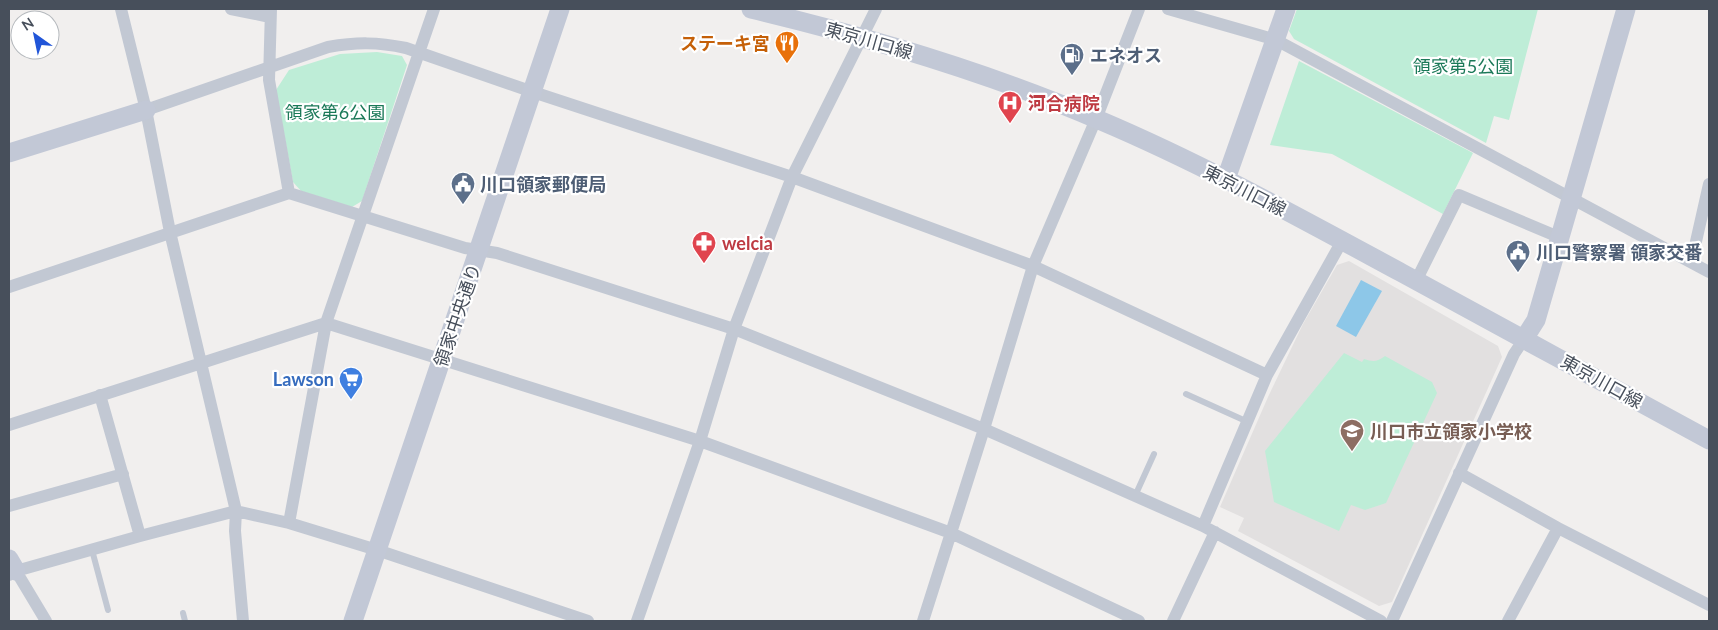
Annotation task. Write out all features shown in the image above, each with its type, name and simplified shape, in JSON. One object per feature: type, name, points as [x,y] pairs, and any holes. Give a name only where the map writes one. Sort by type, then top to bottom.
[{"type":"street","points":[[121,9],[146,110],[170,232],[236,511],[235,531],[243,621]]},
{"type":"street","points":[[231,9],[271,13],[269,80],[288,194]]},
{"type":"street","points":[[289,523],[326,323],[434,9]]},
{"type":"street","name":"領家中央通り","points":[[353,621],[560,9]]},
{"type":"street","name":"東京川口線","points":[[751,9],[863,36],[955,66],[1096,119],[1226,180],[1709,440]]},
{"type":"street","points":[[637,621],[700,440],[734,329],[792,177],[876,9]]},
{"type":"street","points":[[923,621],[984,430],[1033,266],[1096,119],[1139,9]]},
{"type":"street","points":[[1168,9],[1276,40],[1709,272]]},
{"type":"street","points":[[1226,180],[1286,9]]},
{"type":"street","points":[[1392,621],[1514,354],[1536,320],[1626,9]]},
{"type":"street","points":[[9,153],[146,110],[328,48],[354,43],[384,44],[419,52],[532,92],[792,177],[1033,266],[1267,375]]},
{"type":"street","points":[[1690,261],[1696,246],[1709,184]]},
{"type":"street","points":[[9,287],[288,194],[465,248],[497,253],[734,329],[984,430],[1203,526],[1381,621]]},
{"type":"street","points":[[1416,281],[1460,195],[1561,238]]},
{"type":"street","points":[[1203,526],[1267,375],[1342,241]]},
{"type":"street","points":[[9,425],[326,323],[700,440],[951,534],[1139,621]]},
{"type":"street","points":[[100,396],[140,536]]},
{"type":"street","points":[[1459,473],[1558,528],[1709,604]]},
{"type":"street","points":[[9,506],[123,474]]},
{"type":"street","points":[[46,621],[11,569],[92,550],[236,511],[289,523],[377,550],[588,621]]},
{"type":"street","points":[[1508,621],[1558,528]]},
{"type":"street","points":[[1173,621],[1215,532]]},
{"type":"lane","points":[[1186,394],[1248,422]]},
{"type":"lane","points":[[1135,496],[1154,454]]},
{"type":"lane","points":[[92,550],[108,610]]},
{"type":"lane","points":[[183,613],[184,621]]},
{"type":"shaded area","name":"川口市立領家小学校","points":[[1349,261],[1498,346],[1502,357],[1392,602],[1379,606],[1238,531],[1244,518],[1220,507],[1268,397],[1303,324],[1337,265]]},
{"type":"green space","name":"領家第5公園","points":[[1297,9],[1538,9],[1509,120],[1494,116],[1486,143],[1294,39],[1289,31]]},
{"type":"green space","name":"領家第6公園","points":[[377,52],[402,56],[407,65],[362,201],[352,207],[301,191],[293,182],[276,90],[289,70],[340,54]]},
{"type":"green space","name":"領家第5公園","points":[[1299,61],[1473,153],[1443,214],[1332,154],[1270,145]]},
{"type":"green space","points":[[1344,353],[1362,362],[1364,359],[1375,361],[1385,356],[1432,382],[1437,393],[1386,503],[1365,510],[1351,505],[1339,531],[1274,502],[1265,451]]},
{"type":"water","points":[[1361,280],[1382,291],[1356,337],[1336,326]]},
{"type":"place","name":"ステーキ宮","points":[[787,64]]},
{"type":"place","name":"エネオス","points":[[1072,76]]},
{"type":"place","name":"河合病院","points":[[1010,124]]},
{"type":"place","name":"川口領家郵便局","points":[[463,205]]},
{"type":"place","name":"welcia","points":[[704,264]]},
{"type":"place","name":"川口警察署 領家交番","points":[[1518,273]]},
{"type":"place","name":"Lawson","points":[[351,400]]},
{"type":"place","name":"川口市立領家小学校","points":[[1352,452]]}]
